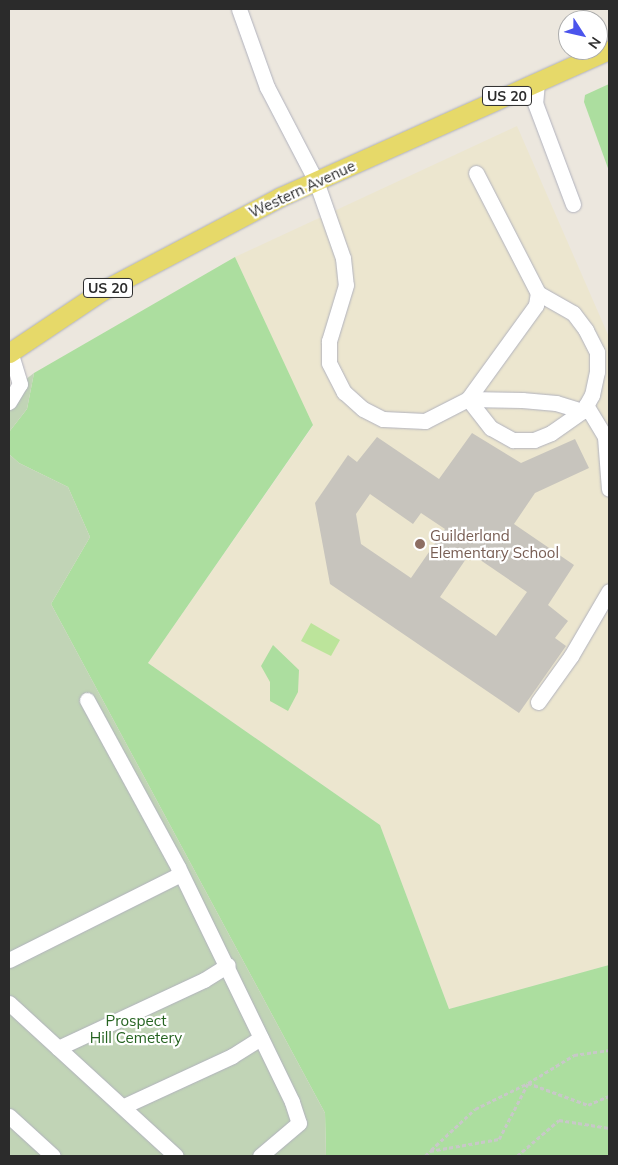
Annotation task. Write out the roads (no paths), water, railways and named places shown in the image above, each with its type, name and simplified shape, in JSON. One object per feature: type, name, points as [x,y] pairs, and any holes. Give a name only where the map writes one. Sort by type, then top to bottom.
[{"type":"main road","name":"Western Avenue","points":[[9,353],[100,292],[316,181],[609,50]]},
{"type":"street","points":[[239,9],[267,87],[316,181],[343,258],[345,276],[341,309],[329,341],[329,363],[344,392],[364,409],[398,421],[425,421],[468,399],[536,305],[538,293]]},
{"type":"street","points":[[537,82],[535,103],[573,204]]},
{"type":"street","points":[[468,399],[491,428],[513,440],[534,440],[551,433],[584,408],[597,372],[597,352],[586,330],[573,313],[538,293],[476,173]]},
{"type":"street","points":[[9,353],[20,384],[9,402]]},
{"type":"street","points":[[468,399],[547,402],[584,408],[605,436],[609,488]]},
{"type":"street","points":[[538,702],[571,656],[609,591]]},
{"type":"street","points":[[87,700],[228,965],[292,1102],[298,1123],[260,1156]]},
{"type":"street","points":[[9,960],[181,874]]},
{"type":"street","points":[[58,1048],[204,980],[228,965]]},
{"type":"street","points":[[9,1003],[124,1106],[176,1156]]},
{"type":"street","points":[[124,1106],[232,1056],[261,1038]]},
{"type":"street","points":[[9,1116],[54,1156]]},
{"type":"place","name":"Guilderland Elementary School","points":[[420,544]]},
{"type":"park label","name":"Prospect Hill Cemetery","points":[[136,1028]]}]
